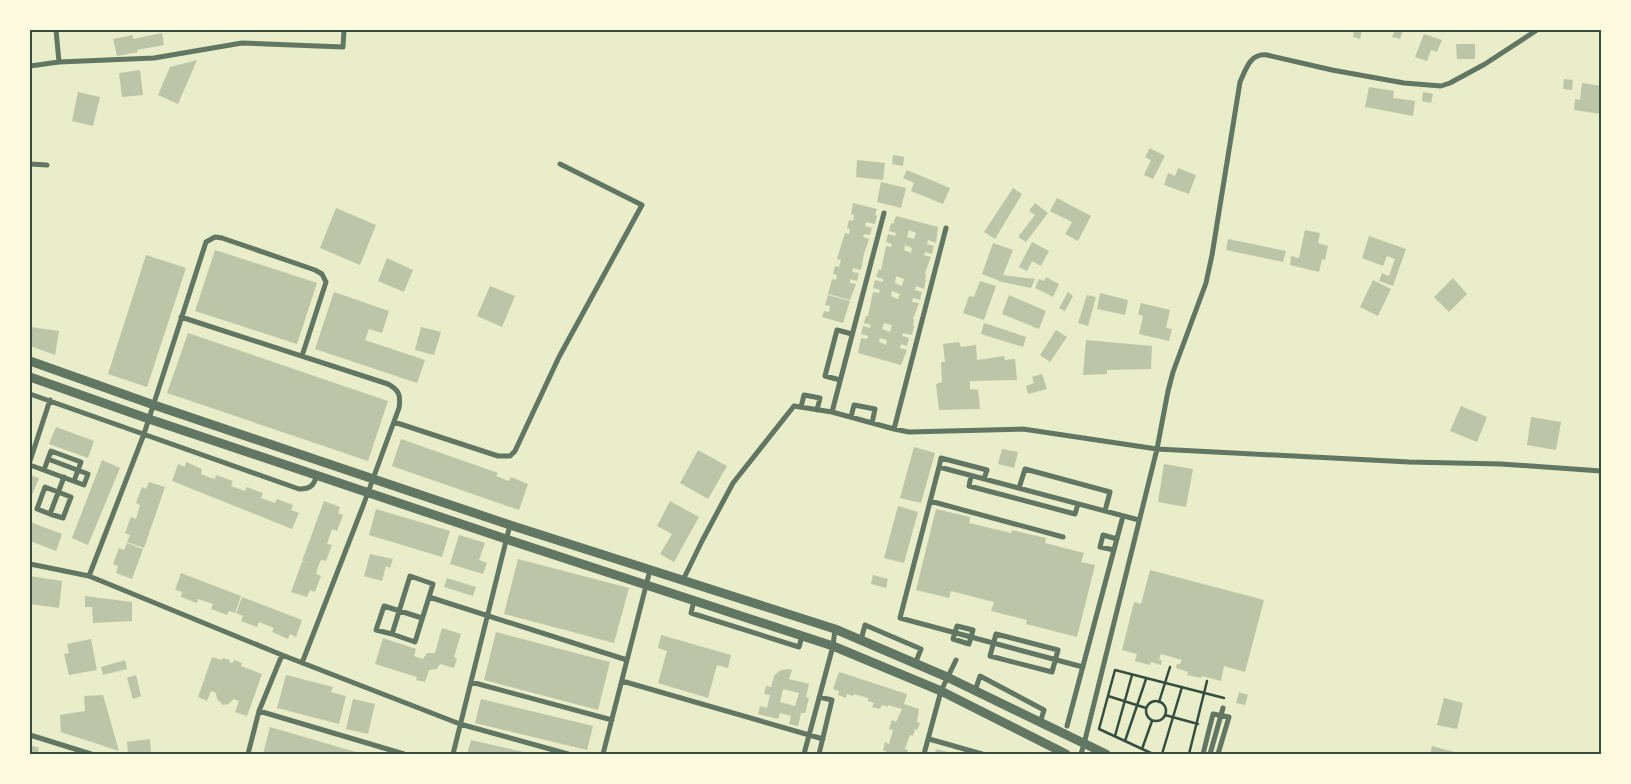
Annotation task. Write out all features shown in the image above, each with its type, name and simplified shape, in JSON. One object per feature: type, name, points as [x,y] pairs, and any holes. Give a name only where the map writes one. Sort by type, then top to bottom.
[{"type":"street","points":[[56,30],[58,62]]},
{"type":"street","points":[[30,66],[58,62],[154,58],[242,43],[343,47],[344,30]]},
{"type":"street","points":[[1081,754],[1157,449],[1173,372],[1206,283],[1240,82],[1248,64],[1260,54],[1404,83],[1440,86],[1450,84],[1485,64],[1537,30]]},
{"type":"street","points":[[30,164],[47,165]]},
{"type":"street","points":[[394,422],[498,456],[510,456],[515,451],[559,357],[642,205],[560,164]]},
{"type":"street","points":[[832,412],[884,213]]},
{"type":"street","points":[[894,429],[946,228]]},
{"type":"street","points":[[89,576],[144,434],[206,242],[215,237],[222,238],[322,274],[326,282],[302,356]]},
{"type":"street","points":[[181,317],[388,384],[398,389],[401,398],[399,408],[374,479],[302,663]]},
{"type":"street","points":[[840,380],[826,376],[837,330],[852,334]]},
{"type":"street","points":[[30,361],[154,405],[510,525],[835,630],[947,677],[1106,754]]},
{"type":"street","points":[[30,377],[506,539],[833,646],[941,691],[1066,754]]},
{"type":"street","points":[[30,394],[300,489],[311,487],[317,475]]},
{"type":"street","points":[[801,407],[804,395],[820,398],[817,410]]},
{"type":"street","points":[[50,400],[30,463],[84,485],[88,474],[79,470]]},
{"type":"street","points":[[851,417],[854,405],[875,409],[872,423]]},
{"type":"street","points":[[683,580],[733,483],[794,406],[832,412],[910,432],[1023,429],[1157,449],[1601,470]]},
{"type":"street","points":[[44,470],[51,451],[82,462],[74,481]]},
{"type":"street","points":[[955,633],[900,618],[942,458],[987,470],[984,479]]},
{"type":"street","points":[[939,467],[1139,520]]},
{"type":"street","points":[[1019,488],[1025,469],[1110,492],[1105,511]]},
{"type":"street","points":[[972,476],[969,486],[1075,514],[1078,504]]},
{"type":"street","points":[[50,514],[64,477]]},
{"type":"street","points":[[45,486],[58,492],[71,497],[63,518],[37,508],[45,486]]},
{"type":"street","points":[[930,501],[1063,537]]},
{"type":"street","points":[[1067,726],[1123,516]]},
{"type":"street","points":[[453,754],[510,525]]},
{"type":"street","points":[[1114,550],[1100,547],[1103,535],[1117,538]]},
{"type":"street","points":[[30,562],[48,568],[89,576],[302,663],[460,724],[568,754]]},
{"type":"street","points":[[602,754],[650,570]]},
{"type":"street","points":[[392,634],[399,611],[410,576],[433,584],[415,642],[376,630],[384,606],[399,611],[422,618]]},
{"type":"street","points":[[429,597],[626,660]]},
{"type":"street","points":[[861,640],[865,625],[920,649],[915,664]]},
{"type":"street","points":[[957,626],[973,630],[969,644],[953,639],[955,633],[957,626]]},
{"type":"street","points":[[804,754],[833,646],[835,630]]},
{"type":"street","points":[[996,634],[1058,650],[1052,672],[990,656],[994,643],[996,634]]},
{"type":"street","points":[[971,637],[1083,667]]},
{"type":"street","points":[[248,754],[259,710],[282,655]]},
{"type":"street","points":[[924,754],[941,691],[956,660]]},
{"type":"street","points":[[975,690],[980,676],[1044,710],[1040,722]]},
{"type":"street","points":[[622,681],[823,739]]},
{"type":"street","points":[[471,682],[612,720]]},
{"type":"street","points":[[819,697],[832,700],[819,754]]},
{"type":"street","points":[[1210,754],[1223,708]]},
{"type":"street","points":[[259,710],[393,753],[404,754]]},
{"type":"street","points":[[1203,754],[1213,714],[1229,718],[1218,754]]},
{"type":"street","points":[[30,735],[91,754]]},
{"type":"street","points":[[928,739],[982,754]]},
{"type":"path","points":[[1159,702],[1170,667]]},
{"type":"path","points":[[1153,754],[1099,729],[1114,670],[1226,698]]},
{"type":"path","points":[[1115,736],[1132,674]]},
{"type":"path","points":[[1125,741],[1147,678]]},
{"type":"path","points":[[1189,754],[1208,681]]},
{"type":"path","points":[[1162,754],[1182,687]]},
{"type":"path","points":[[1108,696],[1146,708]]},
{"type":"path","points":[[1159,702],[1165,708],[1165,715],[1159,721],[1152,721],[1147,716],[1146,708],[1150,703],[1159,702]]},
{"type":"path","points":[[1165,715],[1210,726]]},
{"type":"path","points":[[1142,749],[1152,721]]},
{"type":"building","points":[[1354,30],[1362,30],[1360,39],[1353,37]]},
{"type":"building","points":[[1395,30],[1403,30],[1400,39],[1392,37]]},
{"type":"building","points":[[162,33],[164,45],[117,56],[113,39],[133,35],[133,39]]},
{"type":"building","points":[[1424,34],[1442,40],[1437,52],[1431,50],[1427,61],[1415,57]]},
{"type":"building","points":[[1456,44],[1475,44],[1475,59],[1457,59]]},
{"type":"building","points":[[197,60],[178,104],[158,95],[170,67]]},
{"type":"building","points":[[140,70],[143,95],[122,97],[119,73]]},
{"type":"building","points":[[1564,79],[1573,80],[1572,90],[1563,89]]},
{"type":"building","points":[[1582,83],[1601,86],[1601,114],[1574,110],[1575,99],[1580,100]]},
{"type":"building","points":[[1369,87],[1394,91],[1393,98],[1415,101],[1413,116],[1365,107]]},
{"type":"building","points":[[78,92],[100,97],[93,126],[72,121]]},
{"type":"building","points":[[1423,92],[1433,94],[1431,103],[1422,101]]},
{"type":"building","points":[[1150,148],[1165,156],[1153,179],[1144,175],[1151,160],[1145,157]]},
{"type":"building","points":[[893,155],[904,157],[903,166],[892,164]]},
{"type":"building","points":[[857,160],[885,163],[883,180],[856,177]]},
{"type":"building","points":[[1178,168],[1196,175],[1189,194],[1164,185],[1168,173],[1175,176]]},
{"type":"building","points":[[907,170],[950,188],[943,204],[911,191],[914,183],[903,178]]},
{"type":"building","points":[[881,182],[906,188],[901,208],[877,202]]},
{"type":"building","points":[[1013,188],[1022,194],[995,239],[984,232]]},
{"type":"building","points":[[1057,198],[1091,216],[1078,241],[1065,234],[1072,222],[1050,211]]},
{"type":"building","points":[[853,203],[877,209],[875,215],[877,216],[875,224],[866,222],[865,226],[872,228],[870,235],[864,234],[863,237],[869,239],[861,270],[853,268],[852,272],[859,273],[857,281],[850,279],[850,283],[856,284],[850,300],[828,294],[832,279],[836,280],[837,275],[833,274],[835,266],[839,267],[841,260],[837,259],[845,233],[849,234],[850,229],[847,228],[849,220],[853,221],[854,215],[851,214]]},
{"type":"building","points":[[1035,203],[1048,213],[1026,242],[1018,237],[1035,215],[1029,211]]},
{"type":"building","points":[[336,208],[376,225],[360,265],[320,248]]},
{"type":"building","points":[[896,216],[938,227],[936,243],[928,240],[927,244],[934,246],[932,254],[925,252],[924,255],[931,257],[925,273],[924,289],[916,286],[915,290],[922,292],[920,300],[913,298],[912,302],[919,303],[913,319],[912,335],[903,333],[902,336],[909,338],[907,346],[901,344],[900,348],[907,350],[901,365],[858,353],[861,338],[867,339],[868,336],[861,334],[863,326],[870,328],[871,325],[864,323],[866,316],[868,316],[873,292],[879,293],[880,290],[873,288],[875,280],[883,282],[883,279],[876,277],[879,269],[881,270],[886,246],[891,247],[892,244],[886,242],[888,234],[895,236],[896,233],[889,231],[891,223],[893,224]],"holes":[[[909,230],[916,233],[914,239],[907,237]],[[905,245],[912,248],[911,253],[904,250]],[[896,276],[904,279],[902,286],[895,283]],[[892,291],[900,294],[898,299],[891,296]],[[884,323],[892,325],[890,332],[882,329]],[[880,338],[887,340],[886,345],[879,342]]]},
{"type":"building","points":[[1305,230],[1320,233],[1318,243],[1328,246],[1325,260],[1322,259],[1319,272],[1290,265],[1291,256],[1299,258]]},
{"type":"building","points":[[1369,236],[1406,249],[1393,286],[1379,281],[1382,273],[1389,276],[1395,259],[1387,256],[1383,266],[1362,258]]},
{"type":"building","points":[[1228,239],[1286,251],[1283,262],[1226,250]]},
{"type":"building","points":[[1032,242],[1049,251],[1041,266],[1032,261],[1027,271],[1019,267]]},
{"type":"building","points":[[993,243],[1013,250],[1003,275],[1035,279],[1031,288],[1002,282],[982,274]]},
{"type":"building","points":[[215,250],[317,283],[297,344],[195,311]]},
{"type":"building","points":[[146,255],[186,268],[147,387],[108,374]]},
{"type":"building","points":[[387,258],[413,270],[404,292],[378,281]]},
{"type":"building","points":[[1046,277],[1059,284],[1053,297],[1035,288],[1039,279],[1044,281]]},
{"type":"building","points":[[1453,278],[1467,294],[1449,312],[1434,297]]},
{"type":"building","points":[[1373,280],[1391,289],[1378,316],[1360,307]]},
{"type":"building","points":[[980,281],[996,286],[984,320],[963,313],[969,296],[974,297]]},
{"type":"building","points":[[490,286],[515,296],[502,327],[477,316]]},
{"type":"building","points":[[334,292],[389,311],[382,333],[369,329],[365,340],[425,360],[417,383],[315,349]]},
{"type":"building","points":[[1068,292],[1073,296],[1065,311],[1059,308]]},
{"type":"building","points":[[1100,293],[1128,300],[1125,315],[1097,309]]},
{"type":"building","points":[[828,295],[850,301],[843,323],[822,317],[824,311],[829,312],[830,306],[825,305]]},
{"type":"building","points":[[1009,295],[1046,311],[1039,329],[1002,314]]},
{"type":"building","points":[[1087,295],[1096,297],[1088,326],[1078,323]]},
{"type":"building","points":[[1141,303],[1170,310],[1166,328],[1172,329],[1169,341],[1139,334],[1143,316],[1138,314]]},
{"type":"building","points":[[984,323],[1026,337],[1023,347],[981,334]]},
{"type":"building","points":[[30,327],[59,331],[55,355],[30,346]]},
{"type":"building","points":[[421,327],[441,332],[434,355],[415,350]]},
{"type":"building","points":[[1056,330],[1067,337],[1050,362],[1040,355]]},
{"type":"building","points":[[188,333],[388,401],[368,461],[167,393]]},
{"type":"building","points":[[1086,340],[1152,346],[1151,369],[1107,370],[1107,374],[1083,375]]},
{"type":"building","points":[[959,342],[961,347],[976,345],[977,360],[1004,356],[1005,360],[1015,359],[1017,380],[970,381],[970,389],[978,390],[980,409],[939,410],[936,384],[942,382],[941,362],[945,362],[943,344]]},
{"type":"building","points":[[1042,374],[1047,389],[1028,394],[1026,386],[1034,383],[1032,377]]},
{"type":"building","points":[[1461,406],[1487,417],[1477,442],[1450,431]]},
{"type":"building","points":[[1531,417],[1561,422],[1556,450],[1527,445]]},
{"type":"building","points":[[56,427],[94,441],[88,458],[49,444]]},
{"type":"building","points":[[401,439],[498,473],[496,476],[509,481],[511,477],[528,484],[519,510],[392,466]]},
{"type":"building","points":[[914,447],[935,453],[921,503],[900,498]]},
{"type":"building","points":[[1002,449],[1018,452],[1014,468],[998,464]]},
{"type":"building","points":[[698,450],[727,466],[708,499],[680,483]]},
{"type":"building","points":[[102,460],[120,468],[88,545],[72,538]]},
{"type":"building","points":[[186,462],[202,469],[201,474],[208,477],[215,479],[216,475],[233,481],[231,486],[245,491],[247,487],[263,493],[261,498],[275,503],[277,499],[293,505],[291,510],[299,513],[292,529],[172,481],[178,464],[185,467]]},
{"type":"building","points":[[1164,464],[1193,469],[1186,507],[1158,502]]},
{"type":"building","points":[[30,475],[39,478],[32,495],[30,495]]},
{"type":"building","points":[[149,482],[165,487],[144,548],[127,542],[130,535],[125,533],[131,517],[136,519],[140,505],[136,503],[142,487],[146,489]]},
{"type":"building","points":[[324,501],[340,507],[338,513],[343,515],[337,531],[332,529],[327,544],[332,545],[326,561],[321,560],[318,567],[316,574],[321,576],[315,592],[310,590],[307,597],[291,592],[302,562],[308,563],[302,561]]},
{"type":"building","points":[[670,501],[699,517],[674,562],[660,554],[672,534],[657,526]]},
{"type":"building","points":[[898,506],[918,512],[904,563],[884,558]]},
{"type":"building","points":[[376,509],[450,531],[442,557],[369,535]]},
{"type":"building","points":[[936,509],[970,517],[969,523],[1011,533],[1012,530],[1046,538],[1045,543],[1084,553],[1081,562],[1095,565],[1077,637],[1026,624],[1027,620],[991,611],[994,602],[951,591],[949,598],[916,590]]},
{"type":"building","points":[[30,522],[62,534],[56,551],[30,541]]},
{"type":"building","points":[[459,535],[485,543],[479,560],[487,563],[483,574],[450,564]]},
{"type":"building","points":[[127,543],[143,549],[132,579],[116,573],[118,566],[113,564],[119,548],[124,550]]},
{"type":"building","points":[[370,554],[393,559],[390,568],[386,566],[382,581],[364,576]]},
{"type":"building","points":[[518,559],[629,588],[614,643],[504,614]]},
{"type":"building","points":[[1150,570],[1264,600],[1245,672],[1224,666],[1221,681],[1202,676],[1201,678],[1187,675],[1188,672],[1176,668],[1177,664],[1180,664],[1182,660],[1161,654],[1159,660],[1162,660],[1161,665],[1151,662],[1150,665],[1135,661],[1137,654],[1122,650],[1134,602],[1141,604]]},
{"type":"building","points":[[181,573],[241,596],[235,613],[229,611],[227,615],[211,609],[213,604],[198,599],[197,603],[181,597],[182,592],[175,590]]},
{"type":"building","points":[[873,575],[888,579],[886,588],[871,584]]},
{"type":"building","points":[[30,576],[62,581],[59,608],[30,604]]},
{"type":"building","points":[[447,578],[476,587],[473,596],[444,587]]},
{"type":"building","points":[[85,596],[132,602],[132,621],[93,623],[92,607],[85,607]]},
{"type":"building","points":[[242,597],[302,620],[296,637],[290,634],[288,639],[272,632],[274,628],[259,622],[257,627],[241,621],[243,616],[236,613]]},
{"type":"building","points":[[442,628],[461,634],[454,657],[457,658],[454,668],[440,664],[437,669],[429,670],[425,682],[416,680],[417,677],[375,664],[383,638],[416,649],[414,656],[423,659],[427,653],[435,653]]},
{"type":"building","points":[[496,632],[610,662],[598,710],[484,680]]},
{"type":"building","points":[[661,635],[731,655],[728,668],[717,665],[708,698],[658,683],[667,651],[658,648]]},
{"type":"building","points":[[91,639],[97,670],[69,675],[64,654],[69,653],[67,644]]},
{"type":"building","points":[[212,657],[230,660],[229,662],[233,663],[234,660],[242,663],[241,666],[262,674],[247,716],[235,712],[239,701],[234,699],[228,704],[223,705],[217,699],[216,693],[211,691],[207,701],[198,697]]},
{"type":"building","points":[[125,660],[127,669],[103,675],[101,667]]},
{"type":"building","points":[[781,670],[792,670],[789,679],[809,684],[806,697],[809,698],[805,713],[801,713],[798,726],[789,724],[791,716],[780,713],[778,719],[758,714],[760,706],[767,708],[770,695],[764,694],[766,686],[771,687],[774,676]],"holes":[[[783,689],[799,693],[795,706],[780,702]]]},
{"type":"building","points":[[839,672],[907,694],[904,704],[919,709],[917,722],[920,723],[917,730],[915,729],[913,736],[910,735],[905,749],[908,750],[907,754],[887,754],[883,750],[885,742],[889,744],[893,730],[889,729],[892,720],[896,722],[902,709],[882,705],[880,709],[872,707],[874,703],[868,701],[868,698],[854,694],[853,696],[847,694],[846,698],[838,695],[839,691],[833,689]]},
{"type":"building","points":[[136,675],[141,696],[133,699],[127,678]]},
{"type":"building","points":[[286,675],[333,687],[331,692],[346,696],[339,724],[277,708]]},
{"type":"building","points":[[1239,692],[1248,695],[1245,705],[1236,703]]},
{"type":"building","points":[[103,695],[119,751],[61,732],[60,715],[85,711],[84,696]]},
{"type":"building","points":[[1444,698],[1463,703],[1457,729],[1437,725]]},
{"type":"building","points":[[353,699],[375,704],[368,734],[346,729]]},
{"type":"building","points":[[481,699],[593,726],[587,750],[475,723]]},
{"type":"building","points":[[270,727],[359,753],[359,754],[263,754]]},
{"type":"building","points":[[150,739],[151,754],[128,754],[127,742]]},
{"type":"building","points":[[471,740],[528,753],[528,754],[467,754]]},
{"type":"building","points":[[30,745],[39,748],[37,754],[30,754]]},
{"type":"building","points":[[1432,746],[1458,753],[1458,754],[1430,754]]},
{"type":"building","points":[[936,749],[952,753],[952,754],[935,754]]}]
